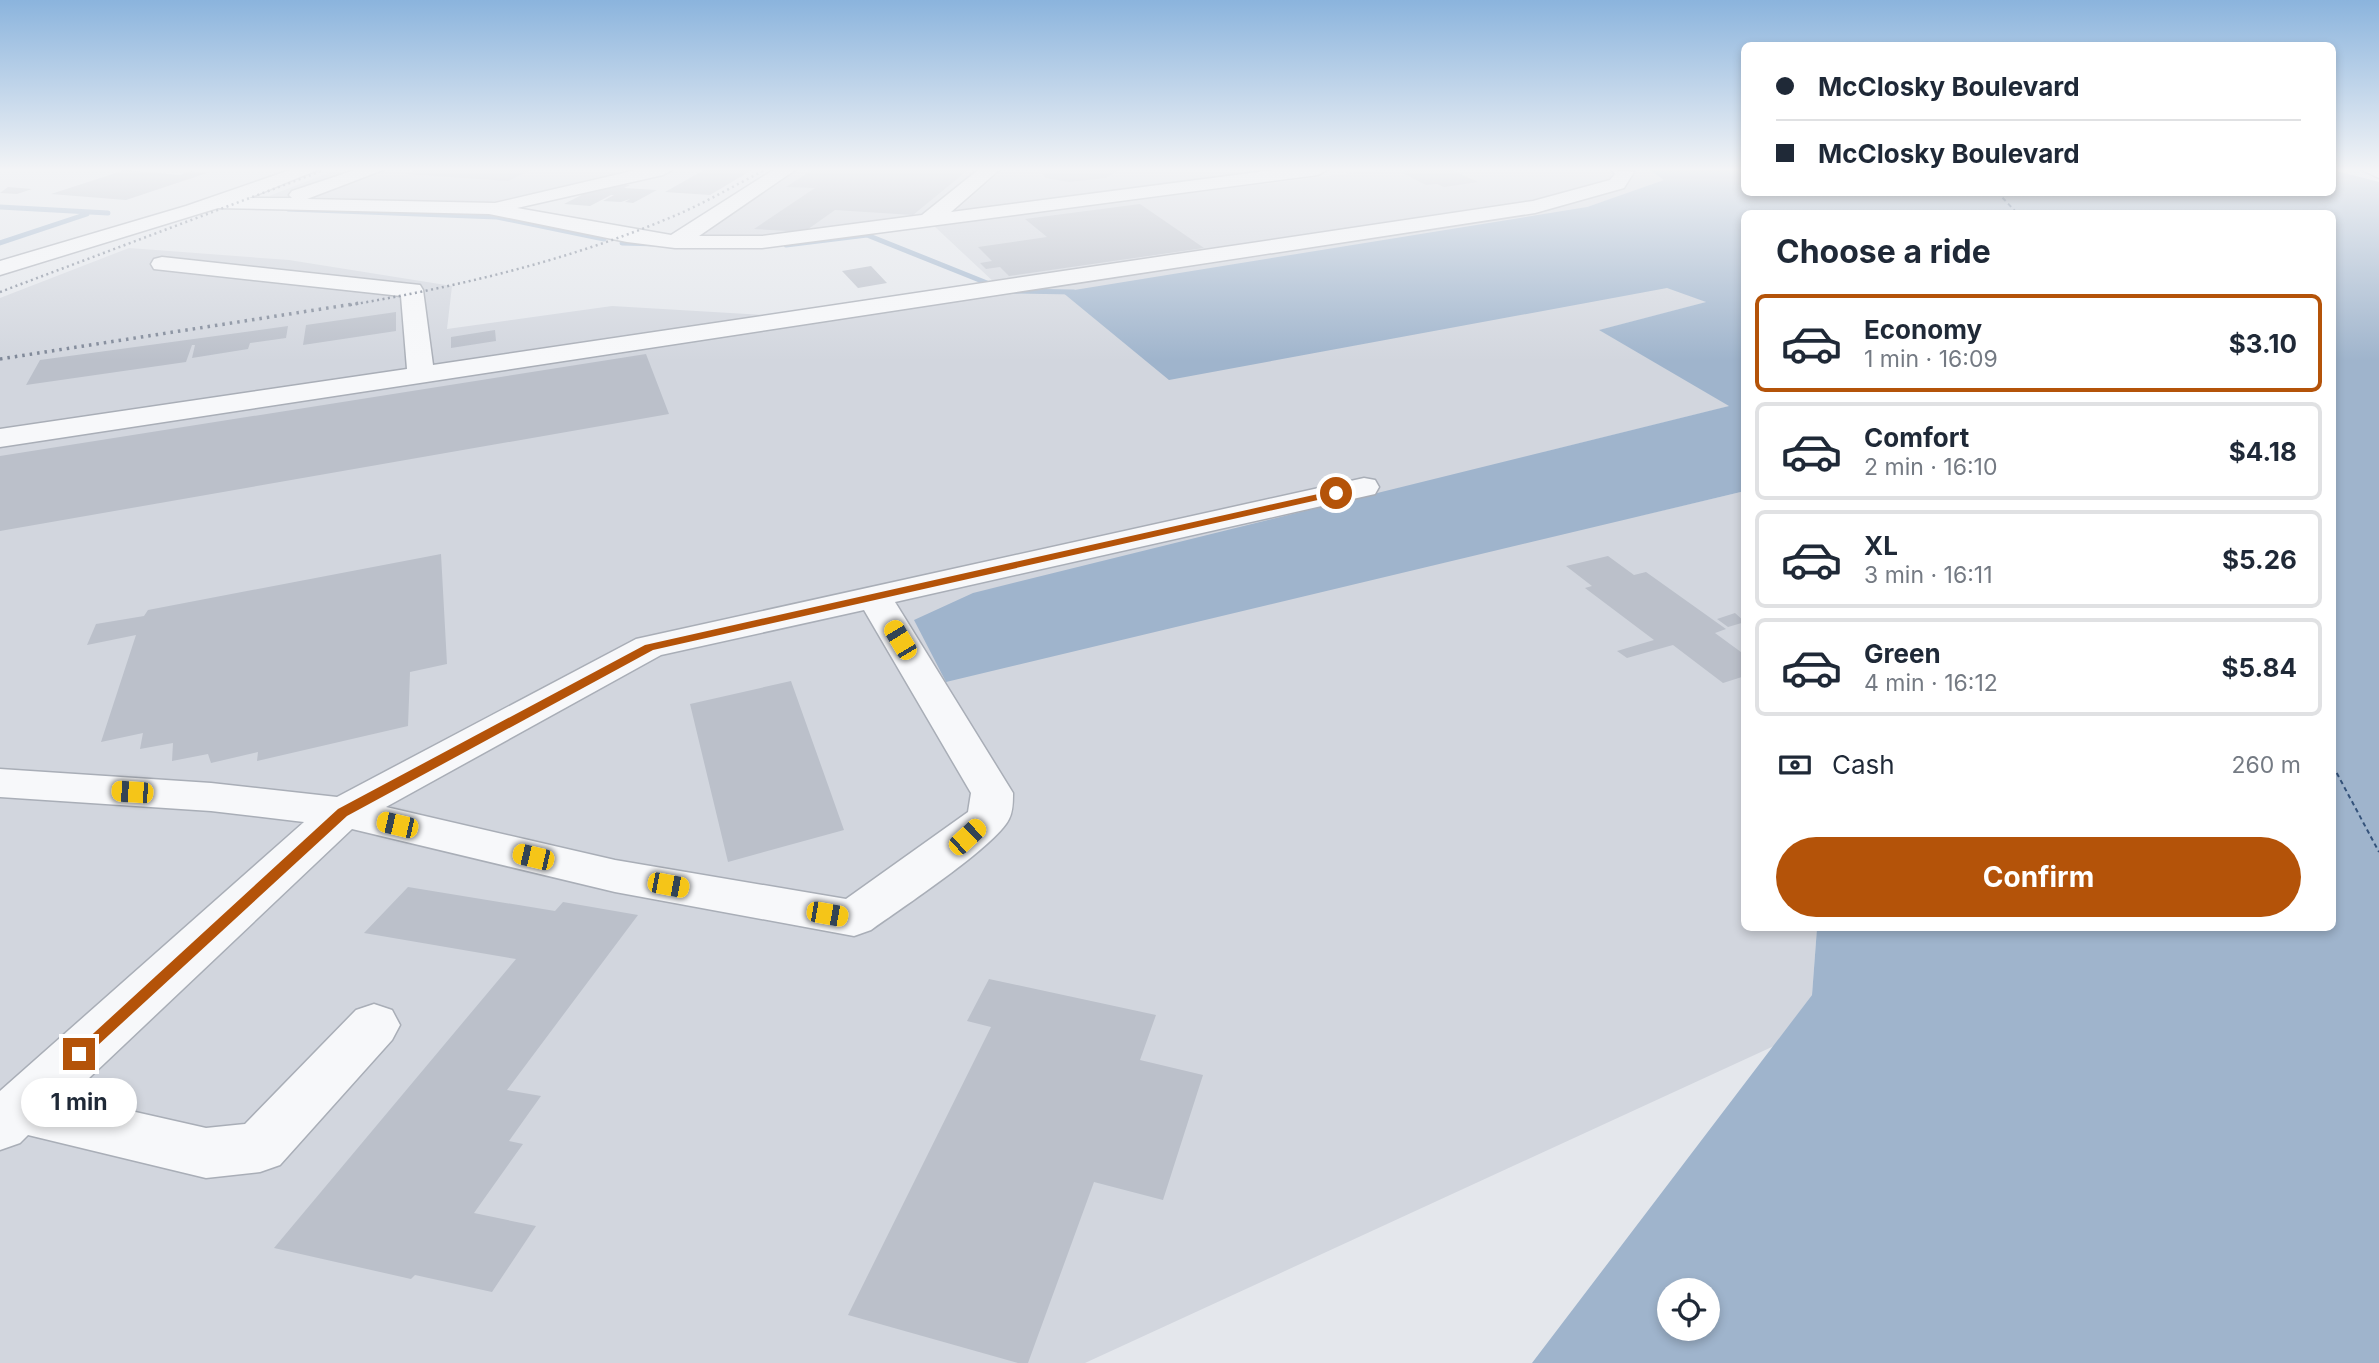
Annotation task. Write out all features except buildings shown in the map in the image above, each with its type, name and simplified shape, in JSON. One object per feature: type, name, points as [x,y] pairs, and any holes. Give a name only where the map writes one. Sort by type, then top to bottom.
[{"type":"street","points":[[0,268],[115,234]]},
{"type":"street","points":[[615,234],[675,242],[762,242],[828,234]]},
{"type":"street","points":[[675,242],[688,234]]},
{"type":"street","points":[[0,438],[1358,234]]},
{"type":"street","points":[[162,264],[412,290],[421,374]]},
{"type":"street","points":[[9,1117],[343,813],[649,647],[1364,486]]},
{"type":"street","points":[[0,783],[211,797],[343,813],[615,876],[854,918],[967,837],[989,817],[992,793],[874,597]]},
{"type":"street","points":[[9,1117],[206,1153],[260,1147],[374,1025]]},
{"type":"shaded area","points":[[697,234],[804,234],[778,237],[692,237]]},
{"type":"shaded area","points":[[942,234],[1614,234],[1667,287],[1707,302],[1600,330],[1730,406],[1544,452],[1639,516],[1741,492],[1741,931],[1817,931],[1812,995],[1774,1046],[1085,1363],[0,1363],[0,298],[129,248],[289,260],[452,286],[447,329],[612,306],[798,317],[996,284]]},
{"type":"water","points":[[1423,234],[1741,234],[1741,492],[946,682],[914,620],[973,593],[1729,406],[1599,330],[1706,302],[1667,288],[1169,380],[1062,292]]},
{"type":"water","points":[[2336,234],[2379,234],[2379,1363],[1532,1363],[1812,995],[1817,931],[2336,931]]},
{"type":"waterway","points":[[0,243],[28,234]]},
{"type":"waterway","points":[[578,234],[604,239]]},
{"type":"waterway","points":[[786,245],[867,235],[987,283]]},
{"type":"waterway","points":[[622,243],[658,244]]},
{"type":"waterway","points":[[1009,291],[1074,292]]},
{"type":"ferry route","points":[[2336,772],[2379,852]]},
{"type":"railway","points":[[0,292],[155,234]]},
{"type":"railway","points":[[350,305],[515,270],[630,234]]},
{"type":"railway","points":[[0,359],[360,303]]},
{"type":"route","points":[[79,1054],[343,813],[649,647],[1336,493]]}]
